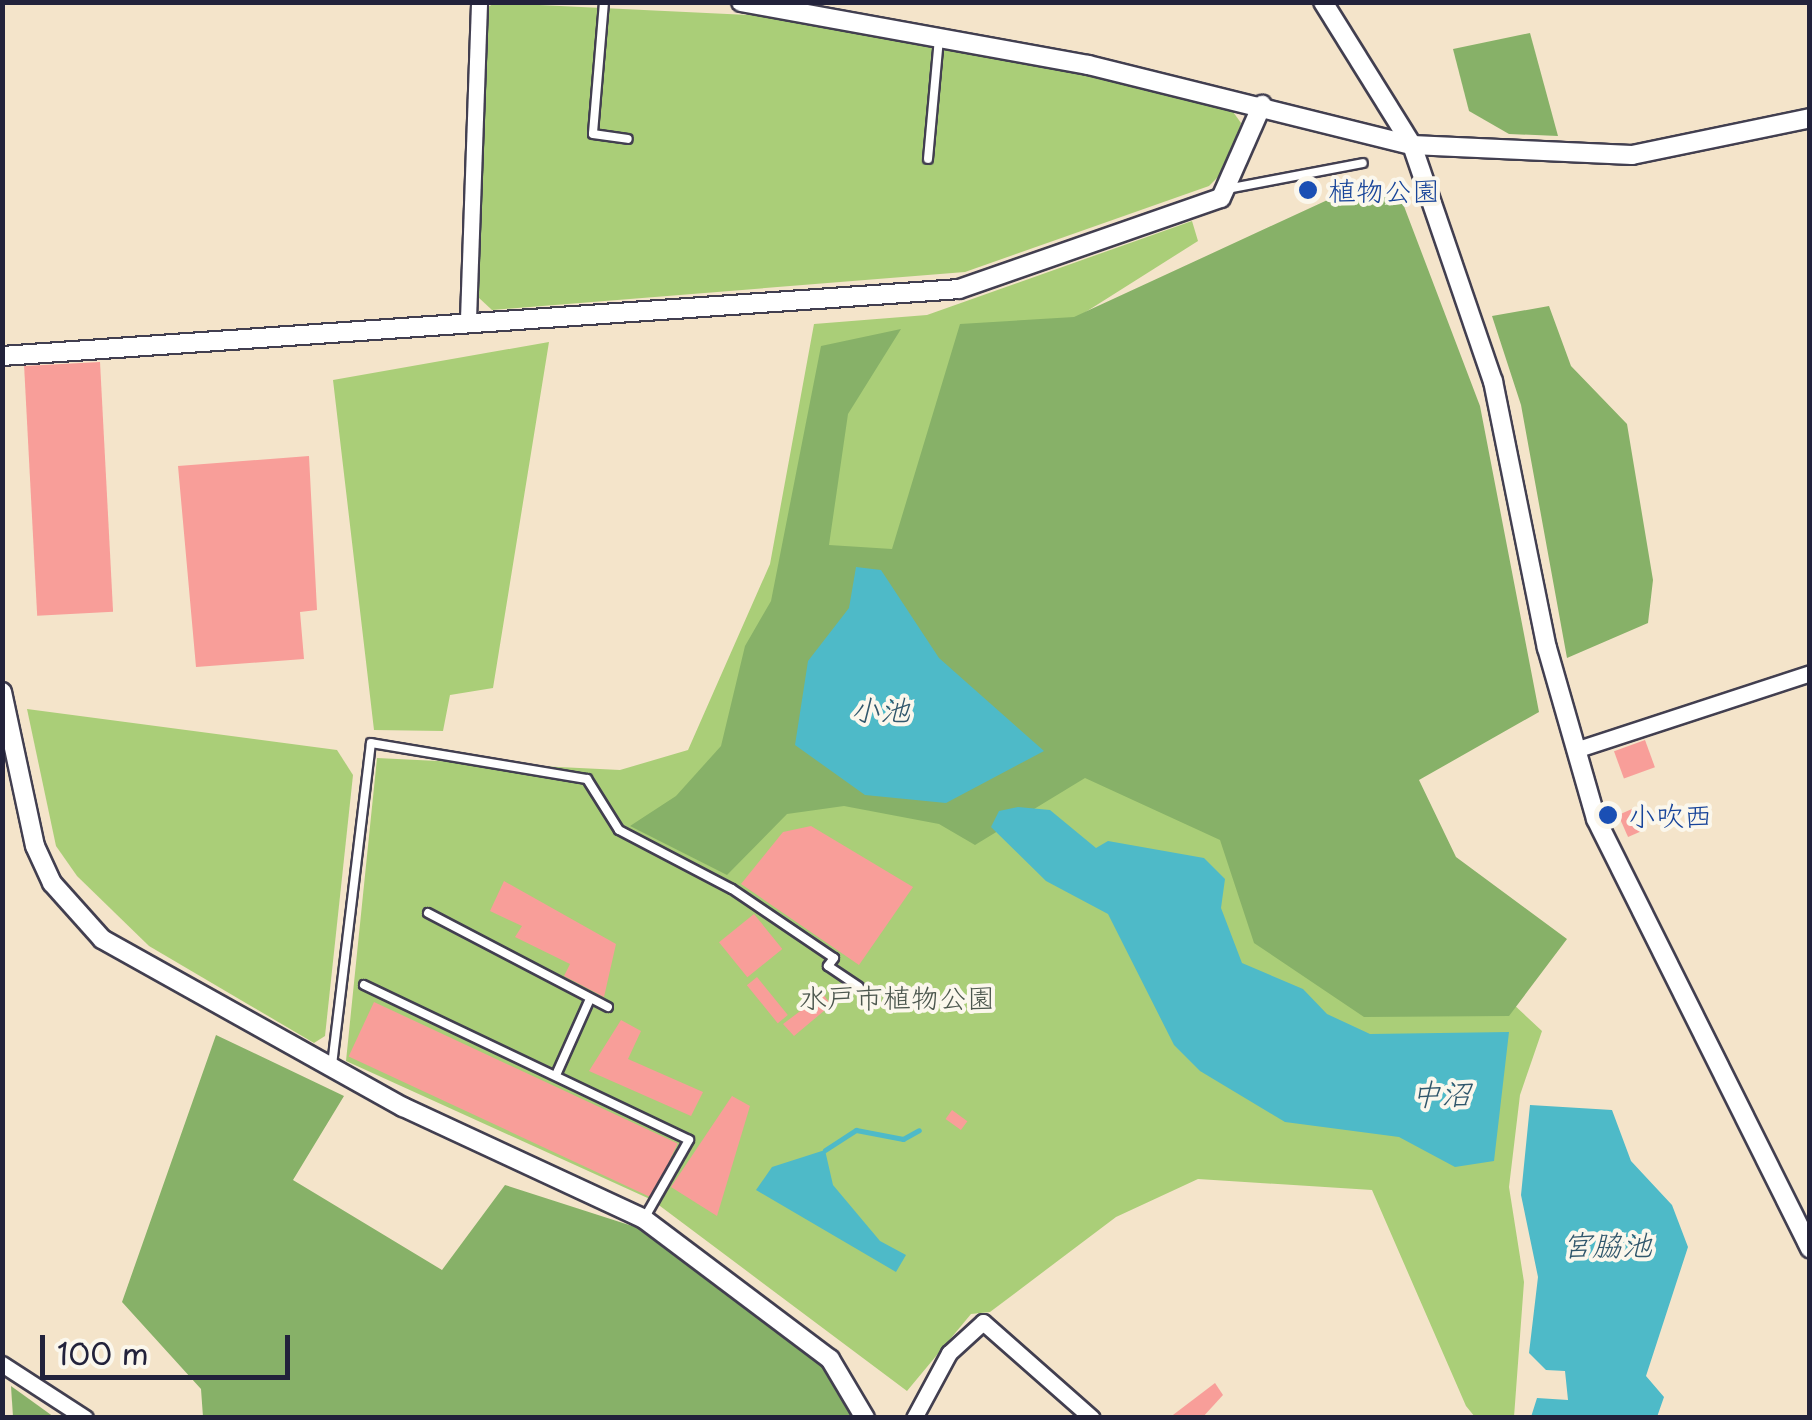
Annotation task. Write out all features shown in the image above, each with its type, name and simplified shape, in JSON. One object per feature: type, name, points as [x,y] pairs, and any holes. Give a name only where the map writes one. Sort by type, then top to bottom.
[{"type":"street","points":[[468,320],[479,2]]},
{"type":"street","points":[[741,2],[939,37],[1262,105],[1412,145],[1632,155],[1810,118]]},
{"type":"street","points":[[1323,2],[1412,145],[1493,380],[1575,750],[1619,872],[1810,1249]]},
{"type":"street","points":[[2,356],[468,320],[959,290],[1232,188],[1262,105]]},
{"type":"street","points":[[1575,750],[1810,673]]},
{"type":"street","points":[[2,692],[35,846],[77,913],[160,978],[332,1069],[644,1219],[830,1359],[865,1418]]},
{"type":"street","points":[[914,1418],[949,1354],[983,1322],[1092,1418]]},
{"type":"street","points":[[2,1364],[84,1418]]},
{"type":"lane","points":[[604,2],[593,134],[628,139]]},
{"type":"lane","points":[[928,159],[939,37]]},
{"type":"lane","points":[[1232,188],[1363,164]]},
{"type":"lane","points":[[332,1069],[372,742],[587,779],[619,830],[732,889],[834,958],[828,966],[859,987]]},
{"type":"lane","points":[[428,913],[546,970],[554,985],[608,1008]]},
{"type":"lane","points":[[364,985],[689,1140],[644,1219]]},
{"type":"lane","points":[[556,1075],[589,1001]]},
{"type":"green space","points":[[495,3],[770,16],[1102,76],[1231,109],[1241,123],[1230,165],[1209,186],[965,272],[492,310],[478,297],[486,8]]},
{"type":"green space","points":[[1530,33],[1558,136],[1509,134],[1469,111],[1453,49]]},
{"type":"green space","points":[[1360,185],[1402,201],[1480,406],[1539,712],[1419,780],[1456,857],[1567,939],[1509,1016],[1364,1017],[1254,943],[1220,840],[1085,778],[975,845],[939,824],[844,806],[787,814],[727,875],[630,826],[676,796],[721,746],[745,646],[771,601],[821,346],[901,329],[848,414],[829,545],[892,549],[960,324],[1074,317]]},
{"type":"green space","name":"水戸市植物公園","points":[[1192,221],[1198,241],[1073,320],[1441,937],[1542,1031],[1520,1095],[1509,1187],[1524,1282],[1514,1417],[1475,1417],[1466,1406],[1372,1190],[1198,1179],[1116,1217],[990,1312],[971,1314],[907,1391],[652,1200],[346,1061],[377,758],[620,770],[688,750],[770,564],[814,324],[927,315]]},
{"type":"green space","points":[[1549,306],[1571,366],[1627,424],[1653,580],[1648,623],[1567,658],[1521,405],[1492,316]]},
{"type":"green space","points":[[549,342],[493,688],[450,695],[443,731],[374,730],[333,380]]},
{"type":"green space","points":[[27,709],[337,750],[353,775],[325,1036],[314,1043],[149,946],[77,876],[56,846]]},
{"type":"green space","points":[[216,1035],[344,1096],[293,1180],[442,1270],[505,1185],[654,1233],[839,1379],[854,1417],[203,1417],[201,1389],[122,1302]]},
{"type":"green space","points":[[11,1386],[54,1417],[13,1417]]},
{"type":"water","name":"小池","points":[[856,567],[881,570],[939,658],[1044,751],[946,803],[865,795],[795,745],[808,661],[849,608]]},
{"type":"water","name":"中沼","points":[[1018,807],[1050,810],[1096,848],[1108,841],[1204,858],[1225,879],[1221,908],[1242,963],[1303,989],[1327,1014],[1370,1034],[1509,1032],[1494,1161],[1455,1167],[1399,1137],[1285,1122],[1200,1071],[1174,1045],[1108,914],[1046,881],[991,827],[999,811]]},
{"type":"water","name":"宮脇池","points":[[1530,1105],[1612,1110],[1631,1161],[1672,1205],[1688,1247],[1646,1376],[1664,1397],[1657,1417],[1531,1417],[1537,1398],[1568,1400],[1565,1371],[1546,1370],[1529,1353],[1538,1277],[1521,1195]]},
{"type":"water","points":[[825,1150],[833,1185],[880,1241],[906,1255],[896,1272],[756,1190],[772,1167]]},
{"type":"building","points":[[100,362],[113,612],[37,616],[24,366]]},
{"type":"building","points":[[309,456],[317,610],[300,612],[304,659],[196,667],[178,466]]},
{"type":"building","points":[[1645,740],[1655,767],[1624,779],[1614,751]]},
{"type":"building","points":[[1632,809],[1642,831],[1628,837],[1618,815]]},
{"type":"building","points":[[811,826],[913,887],[859,965],[741,884],[783,832]]},
{"type":"building","points":[[504,881],[616,944],[604,997],[564,976],[570,964],[515,937],[522,926],[490,911]]},
{"type":"building","points":[[754,914],[782,949],[747,977],[719,942]]},
{"type":"building","points":[[757,977],[788,1015],[778,1023],[747,985]]},
{"type":"building","points":[[823,994],[831,1005],[794,1036],[783,1024]]},
{"type":"building","points":[[374,1002],[678,1144],[652,1198],[349,1056]]},
{"type":"building","points":[[621,1020],[641,1031],[628,1059],[703,1092],[691,1116],[589,1071]]},
{"type":"building","points":[[732,1096],[750,1106],[717,1216],[671,1187]]},
{"type":"building","points":[[952,1110],[967,1121],[961,1130],[946,1119]]},
{"type":"building","points":[[1215,1383],[1223,1395],[1202,1418],[1169,1418]]},
{"type":"waterway","points":[[825,1150],[856,1130],[903,1139],[919,1130]]},
{"type":"place","name":"植物公園","points":[[1308,190]]},
{"type":"place","name":"小吹西","points":[[1608,815]]}]
